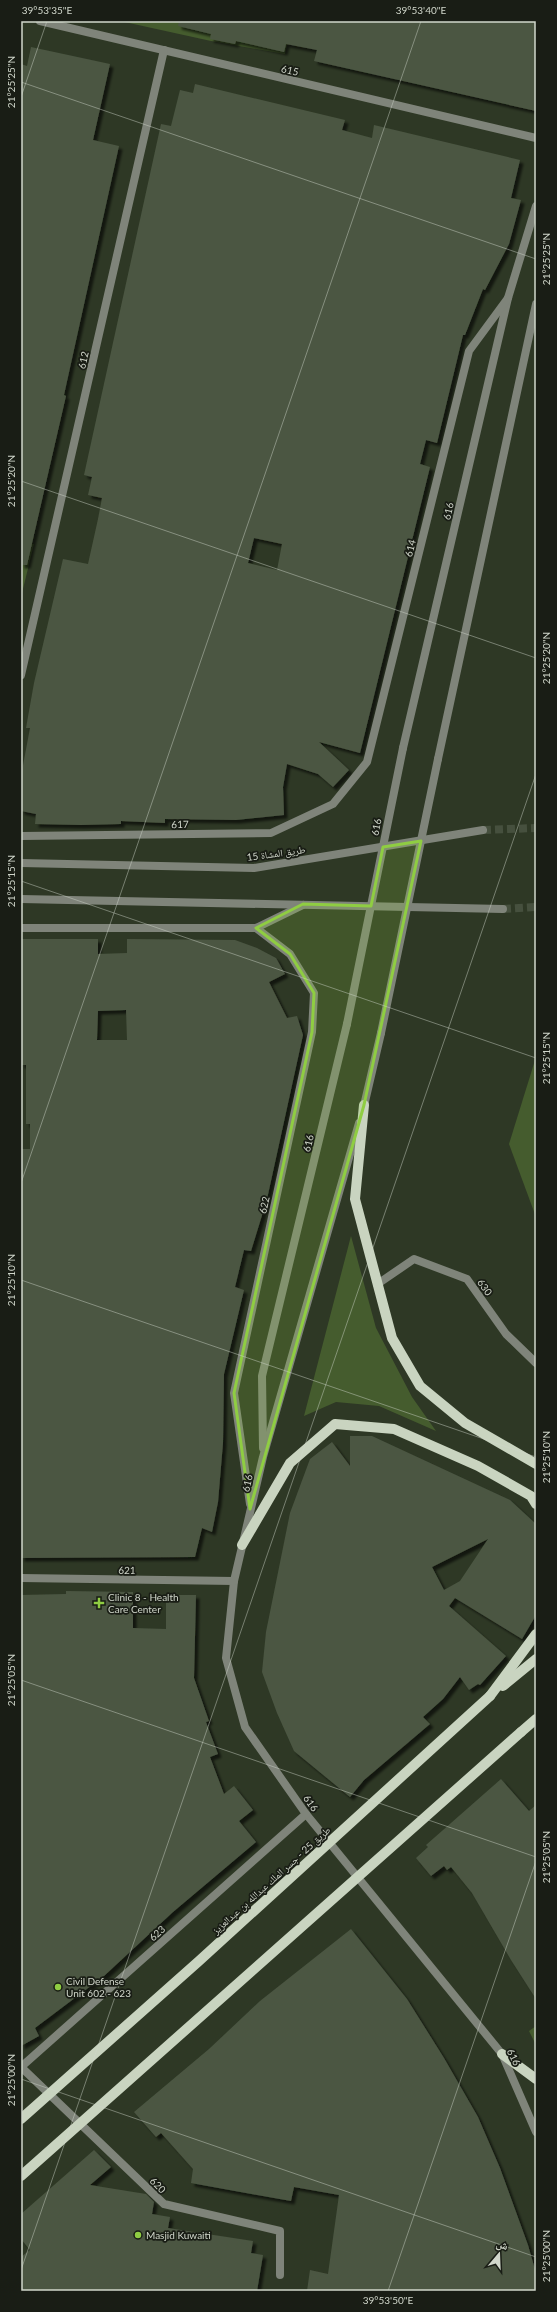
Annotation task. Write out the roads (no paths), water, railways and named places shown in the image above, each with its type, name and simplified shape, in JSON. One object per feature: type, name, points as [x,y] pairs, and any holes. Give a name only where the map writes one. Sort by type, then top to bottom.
[{"type":"main road","points":[[364,1105],[355,1199],[379,1283],[392,1338],[420,1386],[465,1423],[536,1464]]},
{"type":"main road","points":[[242,1545],[290,1463],[335,1424],[394,1429],[478,1466],[531,1496],[536,1504]]},
{"type":"main road","points":[[490,1696],[536,1634]]},
{"type":"main road","name":"طريق 25 - جسر الملك عبدالله بن عبدالعزيز","points":[[21,2119],[205,1956],[490,1696],[536,1659]]},
{"type":"main road","points":[[21,2176],[536,1720]]},
{"type":"main road","points":[[502,2054],[536,2078]]},
{"type":"street","name":"615","points":[[40,21],[536,138]]},
{"type":"street","name":"612","points":[[21,675],[164,50]]},
{"type":"street","name":"616","points":[[263,1456],[262,1376],[347,1024],[403,748],[508,298],[536,206]]},
{"type":"street","name":"614","points":[[334,804],[368,762],[469,351],[508,298]]},
{"type":"street","name":"616","points":[[536,304],[438,759],[381,1033],[364,1105],[263,1456],[234,1581],[226,1658],[245,1726],[306,1814],[502,2054],[536,2132]]},
{"type":"street","name":"617","points":[[21,836],[271,832],[334,804]]},
{"type":"street","name":"طريق المشاة 15","points":[[21,863],[254,868],[483,830]]},
{"type":"street","points":[[21,899],[503,909]]},
{"type":"street","points":[[21,928],[256,928],[303,904]]},
{"type":"street","name":"622","points":[[250,1509],[234,1393],[312,1032],[314,993],[290,954],[256,928]]},
{"type":"street","name":"630","points":[[379,1283],[414,1259],[467,1279],[506,1334],[536,1363]]},
{"type":"street","name":"621","points":[[21,1578],[234,1581]]},
{"type":"street","name":"623","points":[[21,2067],[306,1814]]},
{"type":"street","name":"620","points":[[21,2067],[164,2204],[280,2231],[280,2275]]},
{"type":"tunnel","points":[[483,830],[536,828]]},
{"type":"tunnel","points":[[503,909],[536,907]]},
{"type":"place","name":"Clinic 8 - Health Care Center","points":[[99,1603]]},
{"type":"place","name":"Civil Defense Unit 602 - 623","points":[[58,1987]]},
{"type":"place","name":"Masjid Kuwaiti","points":[[138,2235]]}]
